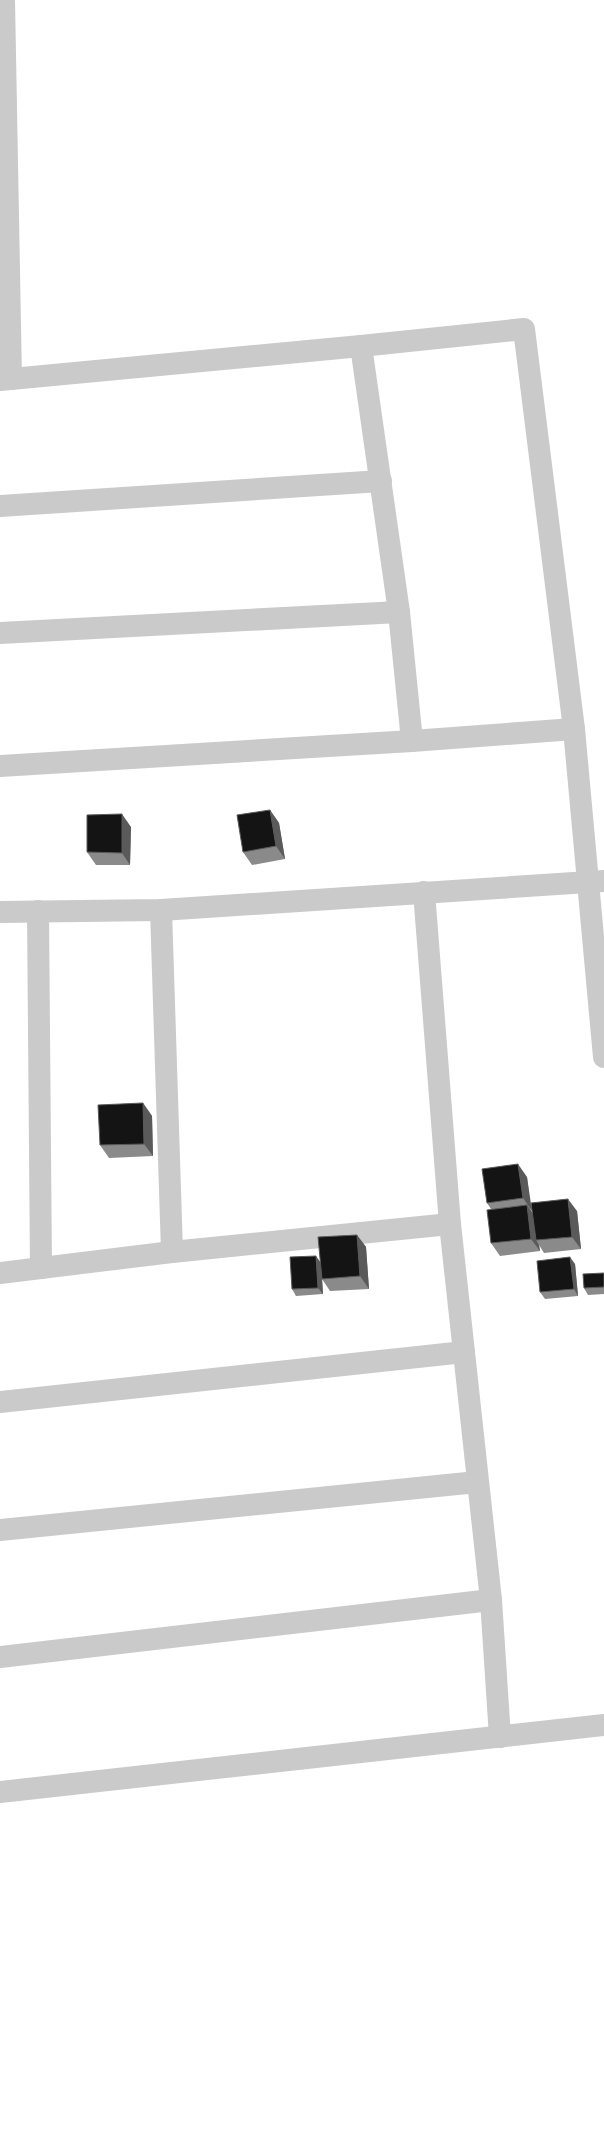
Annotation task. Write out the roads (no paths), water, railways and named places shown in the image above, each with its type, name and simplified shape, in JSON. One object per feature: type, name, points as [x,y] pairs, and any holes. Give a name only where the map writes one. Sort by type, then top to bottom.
[{"type":"street","points":[[4,0],[5,379],[361,346],[524,329],[574,729],[596,881],[604,1057]]},
{"type":"street","points":[[361,346],[399,612],[412,742]]},
{"type":"street","points":[[0,506],[381,481]]},
{"type":"street","points":[[0,633],[399,612]]},
{"type":"street","points":[[0,766],[412,742],[574,729]]},
{"type":"street","points":[[0,912],[161,910],[596,881]]},
{"type":"street","points":[[424,892],[450,1224],[491,1600],[500,1737]]},
{"type":"street","points":[[161,910],[172,1252]]},
{"type":"street","points":[[38,911],[41,1268]]},
{"type":"street","points":[[0,1272],[172,1252],[450,1224]]},
{"type":"street","points":[[0,1402],[464,1352]]},
{"type":"street","points":[[0,1530],[477,1482]]},
{"type":"street","points":[[0,1657],[491,1600]]},
{"type":"street","points":[[0,1792],[604,1725]]}]
